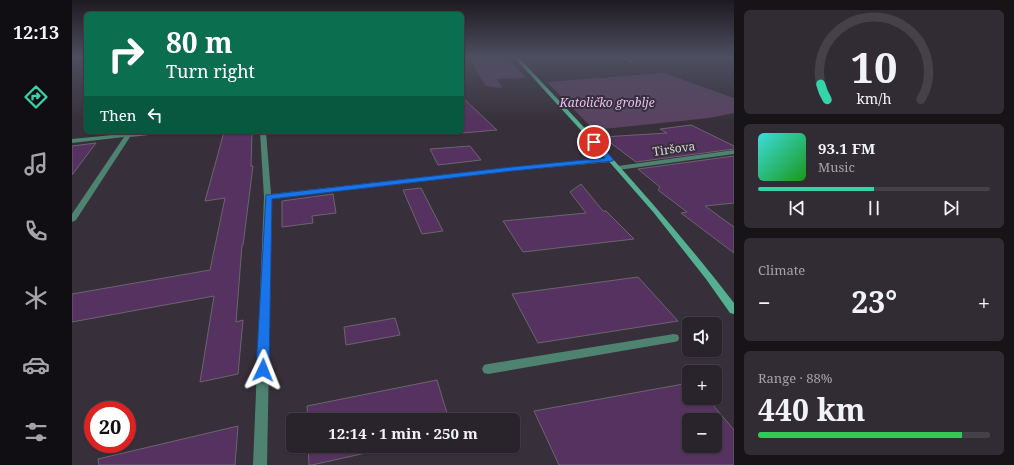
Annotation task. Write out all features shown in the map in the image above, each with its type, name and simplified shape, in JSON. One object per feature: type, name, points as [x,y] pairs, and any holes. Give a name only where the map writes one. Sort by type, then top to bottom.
[{"type":"street","points":[[536,79],[618,168],[701,264],[734,310]]},
{"type":"street","points":[[72,141],[138,134]]},
{"type":"street","points":[[260,465],[268,197],[264,134]]},
{"type":"street","points":[[72,220],[128,135]]},
{"type":"street","name":"Tiršova","points":[[618,168],[734,152]]},
{"type":"street","points":[[268,197],[512,169],[610,160]]},
{"type":"street","points":[[488,369],[674,338]]},
{"type":"green space","points":[[481,79],[506,79],[497,79],[502,88],[486,86]]},
{"type":"green space","name":"Katoličko groblje","points":[[590,79],[680,79],[734,98],[734,113],[709,118],[594,130],[547,82]]},
{"type":"building","points":[[464,99],[497,130],[464,133]]},
{"type":"building","points":[[691,125],[734,146],[734,149],[636,162],[603,137],[667,133],[660,129]]},
{"type":"building","points":[[223,134],[252,134],[251,166],[253,166],[242,245],[236,322],[243,320],[238,374],[200,382],[214,296],[72,322],[72,294],[210,270],[225,198],[205,201]]},
{"type":"building","points":[[96,143],[72,175],[72,146]]},
{"type":"building","points":[[470,146],[481,160],[438,165],[430,149]]},
{"type":"building","points":[[734,156],[734,203],[705,206],[734,227],[734,253],[681,213],[687,212],[658,190],[660,187],[638,169]]},
{"type":"building","points":[[581,184],[603,211],[606,211],[634,239],[523,252],[503,221],[586,213],[570,192]]},
{"type":"building","points":[[421,188],[443,231],[422,234],[403,190]]},
{"type":"building","points":[[333,194],[336,213],[312,216],[313,223],[282,227],[282,201]]},
{"type":"building","points":[[638,277],[678,321],[538,343],[512,294]]},
{"type":"building","points":[[395,318],[400,335],[346,345],[344,327]]},
{"type":"building","points":[[437,380],[447,413],[308,413],[307,406]]},
{"type":"building","points":[[682,384],[682,405],[713,405],[720,413],[682,413],[682,453],[722,453],[722,416],[734,430],[734,465],[559,465],[534,411]]},
{"type":"building","points":[[238,426],[235,465],[99,465],[98,459],[123,453],[136,453],[136,450]]},
{"type":"building","points":[[308,453],[366,453],[312,465],[309,465]]},
{"type":"route","points":[[263,370],[268,197],[512,169],[610,160],[594,142]]}]
